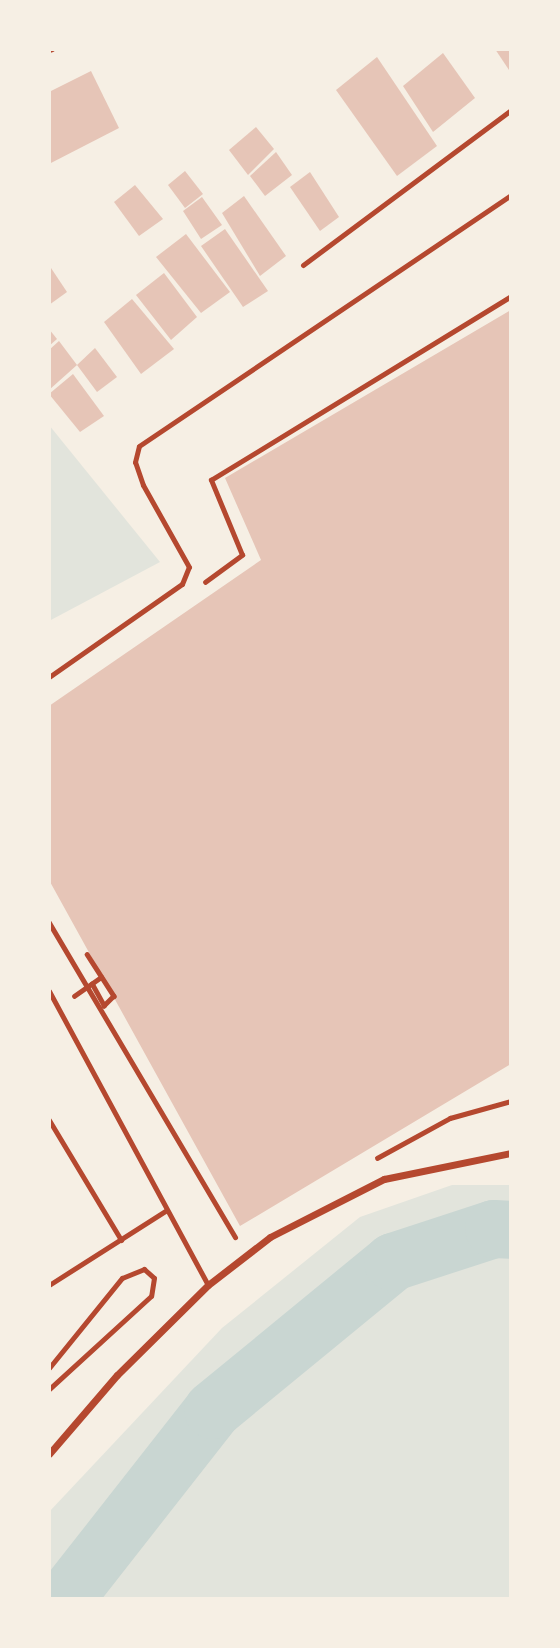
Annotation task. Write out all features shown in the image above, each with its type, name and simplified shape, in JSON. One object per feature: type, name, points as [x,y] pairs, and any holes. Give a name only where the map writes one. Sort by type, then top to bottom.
[{"type":"street","points":[[49,1454],[117,1375],[208,1284],[270,1237],[384,1179],[511,1153]]},
{"type":"lane","points":[[303,265],[511,110]]},
{"type":"lane","points":[[49,677],[182,584],[189,567],[143,485],[135,462],[139,446],[511,195]]},
{"type":"lane","points":[[49,991],[165,1210],[208,1284]]},
{"type":"lane","points":[[49,1120],[121,1240]]},
{"type":"lane","points":[[49,1285],[165,1210]]},
{"type":"lane","points":[[49,1368],[122,1278],[144,1269],[154,1278],[151,1296],[49,1389]]},
{"type":"path","points":[[197,587],[242,555],[211,480],[511,296]]},
{"type":"path","points":[[49,922],[232,1239],[243,1233]]},
{"type":"path","points":[[87,954],[114,996],[104,1006],[92,984],[101,977]]},
{"type":"path","points":[[369,1163],[450,1118],[511,1101]]},
{"type":"shaded area","points":[[49,425],[160,562],[49,621]]},
{"type":"shaded area","points":[[452,1185],[511,1185],[511,1599],[49,1599],[49,1512],[222,1328],[360,1217]]},
{"type":"building","points":[[495,49],[511,49],[511,73]]},
{"type":"building","points":[[443,53],[475,98],[433,132],[403,86]]},
{"type":"building","points":[[377,57],[437,146],[397,176],[336,90]]},
{"type":"building","points":[[91,71],[119,128],[49,164],[49,92]]},
{"type":"building","points":[[256,127],[274,149],[248,175],[229,150]]},
{"type":"building","points":[[276,152],[292,175],[265,196],[250,176]]},
{"type":"building","points":[[185,171],[203,194],[185,208],[168,185]]},
{"type":"building","points":[[310,172],[339,217],[320,231],[290,187]]},
{"type":"building","points":[[135,185],[163,219],[139,236],[114,202]]},
{"type":"building","points":[[244,196],[286,256],[260,276],[222,213]]},
{"type":"building","points":[[202,197],[222,225],[201,239],[183,211]]},
{"type":"building","points":[[225,229],[268,291],[243,307],[201,246]]},
{"type":"building","points":[[186,234],[230,292],[201,313],[156,257]]},
{"type":"building","points":[[49,265],[67,292],[49,305]]},
{"type":"building","points":[[164,273],[197,317],[171,340],[136,295]]},
{"type":"building","points":[[132,299],[174,349],[141,374],[104,322]]},
{"type":"building","points":[[511,310],[511,1064],[240,1226],[49,880],[49,706],[261,560],[225,478]]},
{"type":"building","points":[[49,329],[57,339],[49,346]]},
{"type":"building","points":[[59,341],[77,365],[49,390],[49,350]]},
{"type":"building","points":[[95,348],[117,377],[97,392],[77,365]]},
{"type":"building","points":[[73,374],[104,416],[80,432],[49,394]]},
{"type":"waterway","points":[[65,1599],[213,1410],[393,1262],[494,1229],[511,1230]]}]
